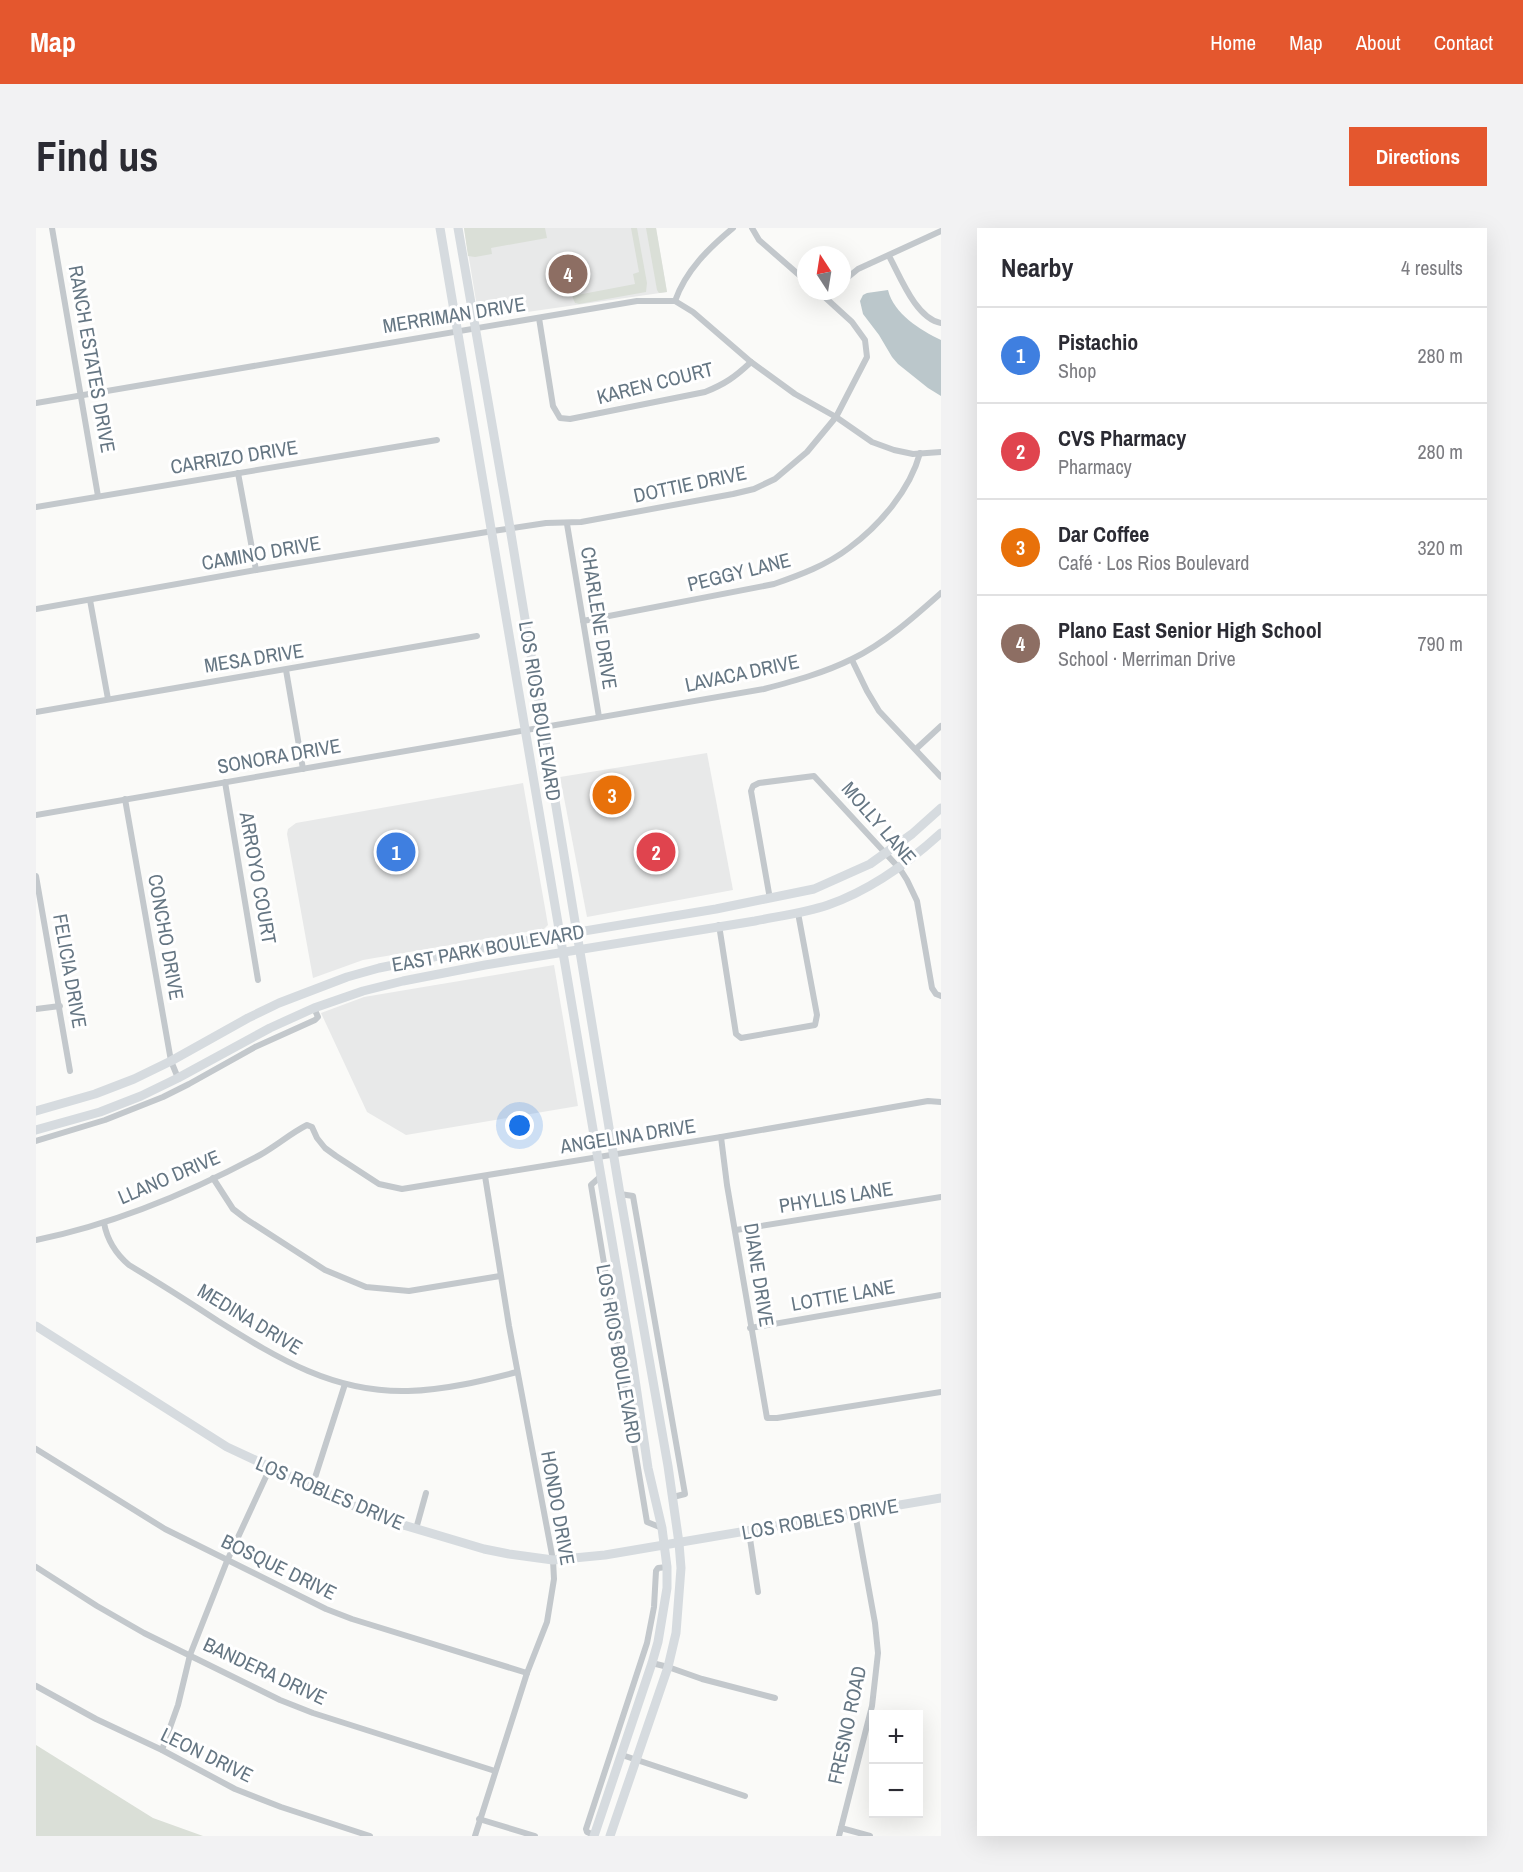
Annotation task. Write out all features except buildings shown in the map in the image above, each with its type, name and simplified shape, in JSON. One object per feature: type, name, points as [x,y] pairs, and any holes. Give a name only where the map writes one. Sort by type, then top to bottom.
[{"type":"main road","points":[[440,228],[450,258],[456,263],[464,264]]},
{"type":"main road","name":"LOS RIOS BOULEVARD","points":[[440,228],[527,731],[559,935],[632,1359],[648,1468],[662,1528],[667,1567],[663,1617],[652,1663],[594,1836]]},
{"type":"main road","name":"LOS RIOS BOULEVARD","points":[[458,228],[679,1543],[681,1568],[678,1607],[668,1667],[610,1836]]},
{"type":"main road","name":"EAST PARK BOULEVARD","points":[[36,1111],[95,1094],[134,1079],[279,1003],[330,983],[379,968],[453,953],[716,909],[824,886],[886,855],[941,808]]},
{"type":"main road","points":[[539,815],[557,812]]},
{"type":"main road","name":"EAST PARK BOULEVARD","points":[[36,1130],[100,1112],[178,1078],[244,1042],[315,1008],[384,985],[485,965],[798,913],[827,905],[856,893],[900,869],[941,833]]},
{"type":"main road","points":[[716,909],[719,926]]},
{"type":"main road","points":[[379,968],[384,985]]},
{"type":"main road","points":[[582,1065],[599,1065]]},
{"type":"main road","name":"LOS ROBLES DRIVE","points":[[36,1326],[217,1441],[270,1468],[380,1518],[484,1550],[553,1560],[605,1555],[941,1498]]},
{"type":"street","name":"RANCH ESTATES DRIVE","points":[[52,228],[98,496]]},
{"type":"street","points":[[733,228],[704,254],[679,289],[675,301],[693,312],[751,362],[795,394],[836,417],[872,442],[913,454],[941,452]]},
{"type":"street","points":[[752,228],[759,240],[797,273]]},
{"type":"street","points":[[851,275],[858,269],[941,231]]},
{"type":"street","points":[[889,256],[921,312],[934,322],[941,323]]},
{"type":"street","name":"DOTTIE DRIVE","points":[[493,531],[546,523],[567,524],[733,494],[754,489],[775,479],[799,460],[822,436],[836,417],[867,357],[865,340],[852,322],[828,300]]},
{"type":"street","name":"MERRIMAN DRIVE","points":[[36,403],[637,301],[675,301]]},
{"type":"street","name":"KAREN COURT","points":[[538,318],[553,406],[560,418],[570,419],[705,392],[734,378],[751,362]]},
{"type":"street","name":"CARRIZO DRIVE","points":[[36,507],[437,440]]},
{"type":"street","name":"PEGGY LANE","points":[[583,621],[774,585],[826,563],[849,548],[888,511],[916,469],[920,453]]},
{"type":"street","points":[[238,473],[256,570]]},
{"type":"street","name":"CHARLENE DRIVE","points":[[567,524],[599,717]]},
{"type":"street","name":"CAMINO DRIVE","points":[[36,609],[493,531]]},
{"type":"street","name":"LAVACA DRIVE","points":[[527,731],[764,689],[796,681],[852,660],[909,621],[941,593]]},
{"type":"street","points":[[90,600],[108,699]]},
{"type":"street","name":"MESA DRIVE","points":[[36,712],[477,636]]},
{"type":"street","points":[[852,660],[879,711],[941,777]]},
{"type":"street","points":[[286,670],[303,769]]},
{"type":"street","points":[[916,749],[941,726]]},
{"type":"street","name":"SONORA DRIVE","points":[[36,815],[527,731]]},
{"type":"street","name":"MOLLY LANE","points":[[770,899],[751,791],[753,786],[769,782],[814,776],[900,869],[907,880],[916,901],[932,988],[936,994],[941,996]]},
{"type":"street","name":"ARROYO COURT","points":[[225,782],[258,980]]},
{"type":"street","name":"CONCHO DRIVE","points":[[125,799],[171,1061],[178,1078]]},
{"type":"street","name":"FELICIA DRIVE","points":[[36,876],[70,1071]]},
{"type":"street","points":[[719,926],[736,1034],[741,1038],[815,1025],[817,1015],[798,913]]},
{"type":"street","points":[[36,1009],[60,1006]]},
{"type":"street","points":[[36,1141],[105,1120],[163,1097],[255,1047],[315,1020],[318,1017],[315,1008]]},
{"type":"street","name":"ANGELINA DRIVE","points":[[307,1125],[312,1127],[325,1148],[379,1184],[402,1189],[928,1101],[941,1102]]},
{"type":"street","name":"LLANO DRIVE","points":[[36,1240],[147,1209],[190,1191],[260,1155],[307,1125]]},
{"type":"street","name":"DIANE DRIVE","points":[[721,1137],[726,1185],[736,1230],[750,1328],[767,1418],[941,1392]]},
{"type":"street","name":"HONDO DRIVE","points":[[475,1836],[527,1673],[547,1622],[554,1579],[553,1560],[500,1276],[485,1176]]},
{"type":"street","points":[[213,1178],[233,1209],[246,1219],[325,1270],[366,1287],[409,1291],[500,1276]]},
{"type":"street","name":"PHYLLIS LANE","points":[[736,1230],[941,1197]]},
{"type":"street","name":"MEDINA DRIVE","points":[[104,1222],[105,1232],[113,1246],[120,1257],[129,1264],[262,1349],[292,1365],[345,1384],[381,1390],[408,1391],[484,1380],[517,1372]]},
{"type":"street","name":"LOTTIE LANE","points":[[750,1328],[941,1295]]},
{"type":"street","points":[[312,1487],[345,1384]]},
{"type":"street","name":"BOSQUE DRIVE","points":[[36,1449],[165,1529],[326,1609],[527,1673]]},
{"type":"street","points":[[162,1750],[175,1715],[190,1655],[226,1561],[270,1468]]},
{"type":"street","points":[[416,1529],[426,1493]]},
{"type":"street","name":"FRESNO ROAD","points":[[840,1836],[872,1706],[878,1653],[876,1623],[855,1513]]},
{"type":"street","points":[[749,1532],[758,1592]]},
{"type":"street","name":"BANDERA DRIVE","points":[[36,1567],[144,1633],[280,1700],[313,1713],[495,1771]]},
{"type":"street","name":"LOS RIOS BOULEVARD","points":[[594,1836],[586,1832],[586,1829],[647,1643],[654,1607],[656,1571],[658,1568],[667,1567]]},
{"type":"street","points":[[652,1663],[775,1698]]},
{"type":"street","name":"LEON DRIVE","points":[[36,1686],[235,1789],[281,1807],[370,1836]]},
{"type":"street","points":[[622,1755],[745,1796]]},
{"type":"street","points":[[479,1819],[535,1836]]},
{"type":"street","points":[[842,1828],[870,1836]]},
{"type":"shaded area","points":[[464,228],[656,228],[667,292],[479,319]]},
{"type":"shaded area","points":[[464,228],[545,228],[547,238],[491,248],[492,254],[475,257],[468,256]]},
{"type":"shaded area","points":[[631,228],[637,228],[647,283],[646,292],[575,303],[572,296],[635,284],[633,274],[639,272]]},
{"type":"shaded area","points":[[646,228],[656,228],[667,292],[659,293],[657,290]]},
{"type":"shaded area","points":[[888,290],[891,299],[902,314],[941,340],[941,396],[898,364],[863,314],[860,301],[863,295]]},
{"type":"shaded area","points":[[707,753],[733,890],[587,917],[560,777]]},
{"type":"shaded area","points":[[523,783],[548,925],[544,929],[363,960],[313,978],[287,834],[288,829],[296,823]]},
{"type":"shaded area","points":[[554,965],[578,1106],[406,1135],[367,1112],[321,1013],[364,997]]},
{"type":"shaded area","points":[[36,1745],[153,1818],[203,1836],[36,1836]]},
{"type":"place","name":"Plano East Senior High School","points":[[568,274]]},
{"type":"place","name":"Dar Coffee","points":[[612,795]]},
{"type":"place","name":"Pistachio","points":[[396,852]]},
{"type":"place","name":"CVS Pharmacy","points":[[656,852]]}]
